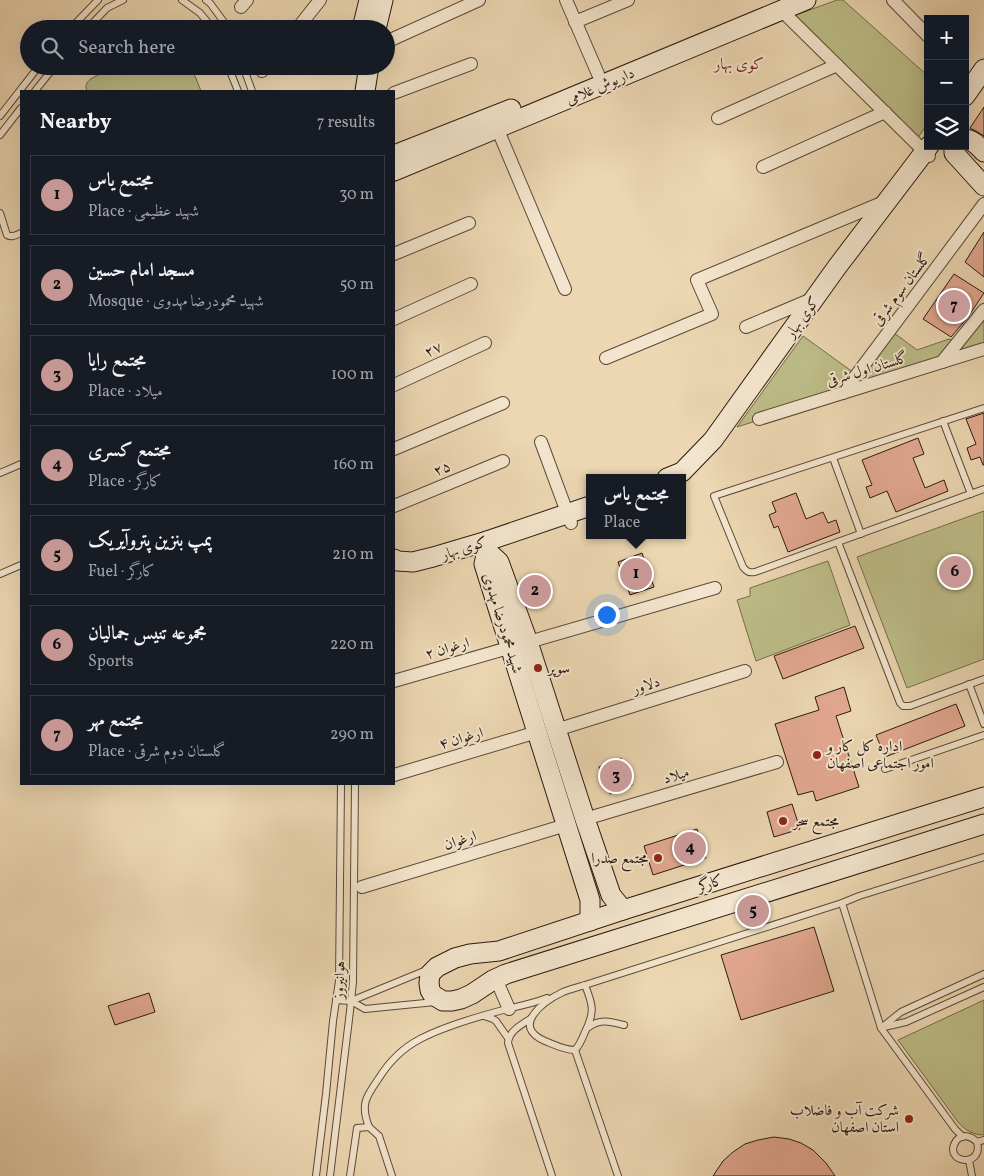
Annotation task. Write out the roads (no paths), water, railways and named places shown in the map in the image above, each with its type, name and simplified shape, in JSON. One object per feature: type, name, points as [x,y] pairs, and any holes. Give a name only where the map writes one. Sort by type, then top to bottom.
[{"type":"street","points":[[304,20],[320,0]]},
{"type":"street","points":[[364,20],[369,0]]},
{"type":"street","points":[[378,20],[383,0]]},
{"type":"street","points":[[395,38],[479,0]]},
{"type":"street","points":[[566,0],[598,74]]},
{"type":"street","points":[[575,22],[628,0]]},
{"type":"street","name":"داریوش غلامی","points":[[395,172],[779,5],[806,0]]},
{"type":"street","points":[[893,0],[924,32]]},
{"type":"street","points":[[779,5],[885,112],[924,144]]},
{"type":"street","name":"داریوش غلامی","points":[[395,155],[598,74],[725,28]]},
{"type":"street","points":[[395,93],[472,64]]},
{"type":"street","points":[[718,118],[837,65]]},
{"type":"street","points":[[352,90],[355,75]]},
{"type":"street","points":[[365,90],[368,75]]},
{"type":"street","points":[[966,105],[975,82]]},
{"type":"street","points":[[763,167],[885,112]]},
{"type":"street","points":[[498,128],[565,289]]},
{"type":"street","points":[[969,139],[984,152]]},
{"type":"street","name":"کوی بهار","points":[[677,474],[682,472],[714,440],[817,297],[931,150]]},
{"type":"street","points":[[954,150],[958,159],[984,186]]},
{"type":"street","points":[[606,358],[712,314],[697,280],[889,204]]},
{"type":"street","name":"کوی بهار","points":[[686,477],[696,471],[717,450],[889,204]]},
{"type":"street","name":"گلستان سوم شرقی","points":[[843,393],[984,204]]},
{"type":"street","points":[[395,254],[469,223]]},
{"type":"street","points":[[395,319],[471,284]]},
{"type":"street","points":[[746,327],[817,297]]},
{"type":"street","points":[[942,362],[984,310]]},
{"type":"street","name":"۲۷","points":[[395,384],[485,343]]},
{"type":"street","name":"گلستان اول شرقی","points":[[759,420],[984,349]]},
{"type":"street","points":[[395,449],[503,403]]},
{"type":"street","points":[[541,442],[569,519]]},
{"type":"street","name":"۲۵","points":[[395,506],[503,461]]},
{"type":"street","name":"کوی بهار","points":[[569,519],[586,508]]},
{"type":"street","name":"کوی بهار","points":[[395,570],[407,573],[423,571],[487,546],[569,519],[586,517]]},
{"type":"street","name":"کوی بهار","points":[[395,560],[413,562],[487,546]]},
{"type":"street","name":"شهید محمودرضا مهدوی","points":[[487,546],[499,562],[537,732],[590,900],[590,921]]},
{"type":"street","name":"ارغوان ۲","points":[[395,681],[714,588]]},
{"type":"street","name":"شهید محمودرضا مهدوی","points":[[519,645],[556,730],[611,894],[623,910]]},
{"type":"street","name":"دلاور","points":[[556,730],[745,670]]},
{"type":"street","name":"ارغوان ۴","points":[[395,775],[537,732]]},
{"type":"street","name":"میلاد","points":[[585,819],[777,762]]},
{"type":"street","name":"کارگر","points":[[436,967],[470,954],[499,951],[623,910],[984,797]]},
{"type":"street","points":[[566,825],[585,819]]},
{"type":"street","name":"کارگر","points":[[443,1001],[461,999],[506,974],[984,824]]},
{"type":"street","name":"ارغوان","points":[[362,887],[566,825]]},
{"type":"street","points":[[436,967],[430,974],[430,990],[433,995],[443,1001]]},
{"type":"street","points":[[496,979],[509,1009]]},
{"type":"lane","points":[[79,20],[98,0]]},
{"type":"lane","points":[[96,20],[107,8],[122,0]]},
{"type":"lane","points":[[182,0],[200,13],[206,20]]},
{"type":"lane","points":[[206,0],[222,20]]},
{"type":"lane","points":[[20,90],[32,75]]},
{"type":"lane","points":[[36,90],[48,75]]},
{"type":"lane","points":[[232,75],[238,90]]},
{"type":"lane","points":[[246,75],[252,90]]},
{"type":"lane","points":[[0,116],[20,90]]},
{"type":"lane","points":[[0,135],[20,109]]},
{"type":"lane","points":[[0,213],[7,235],[13,236],[20,233]]},
{"type":"lane","points":[[984,408],[714,496],[743,567],[748,572],[755,572],[984,489]]},
{"type":"lane","points":[[943,422],[971,494]]},
{"type":"lane","points":[[833,458],[861,534]]},
{"type":"lane","points":[[0,472],[20,464]]},
{"type":"lane","points":[[838,542],[900,703],[903,706],[910,706],[984,679]]},
{"type":"lane","points":[[0,574],[20,566]]},
{"type":"lane","points":[[969,684],[984,724]]},
{"type":"lane","points":[[885,769],[984,734]]},
{"type":"lane","name":"هوانیروز","points":[[316,1176],[339,981],[341,785]]},
{"type":"lane","name":"هوانیروز","points":[[330,1176],[353,982],[355,785]]},
{"type":"lane","points":[[350,1176],[357,1128],[369,1093],[392,1060],[420,1039],[482,1016],[544,1000],[585,985],[984,857]]},
{"type":"lane","points":[[842,903],[881,1028],[955,1129],[963,1136]]},
{"type":"lane","points":[[336,1000],[351,1000],[436,967]]},
{"type":"lane","points":[[881,1028],[901,1012],[984,974]]},
{"type":"lane","points":[[575,1050],[580,1044],[592,1017],[590,998],[585,985]]},
{"type":"lane","points":[[881,1028],[906,1022],[984,987]]},
{"type":"lane","points":[[508,1038],[515,1029],[530,1019],[536,1010],[560,994]]},
{"type":"lane","points":[[351,1000],[365,1009],[443,1001]]},
{"type":"lane","points":[[482,1016],[496,1021],[508,1038],[552,1176]]},
{"type":"lane","points":[[530,1019],[530,1028],[541,1039],[564,1049],[575,1050]]},
{"type":"lane","points":[[587,1030],[594,1024],[602,1021],[624,1025]]},
{"type":"lane","points":[[575,1050],[618,1176]]},
{"type":"lane","points":[[364,1108],[369,1127],[379,1136],[392,1176]]},
{"type":"lane","points":[[357,1128],[369,1127]]},
{"type":"lane","points":[[963,1136],[980,1141],[978,1153],[974,1158],[969,1160],[961,1159],[955,1152],[954,1146],[956,1142],[963,1136]]},
{"type":"lane","points":[[319,1155],[332,1156]]},
{"type":"lane","points":[[969,1160],[972,1176]]},
{"type":"place","name":"مجتمع مهر","points":[[954,306]]},
{"type":"place","name":"مجموعه تنیس جمالیان","points":[[955,572]]},
{"type":"place","name":"مجتمع یاس","points":[[636,574]]},
{"type":"place","name":"مسجد امام حسین","points":[[535,591]]},
{"type":"place","name":"سوپر","points":[[538,668]]},
{"type":"place","name":"اداره کل کار و امور اجتماعی اصفهان","points":[[817,755]]},
{"type":"place","name":"مجتمع رایا","points":[[616,776]]},
{"type":"place","name":"مجتمع سحر","points":[[783,821]]},
{"type":"place","name":"مجتمع کسری","points":[[690,848]]},
{"type":"place","name":"مجتمع صدرا","points":[[658,858]]},
{"type":"place","name":"پمپ بنزین پتروآیریک","points":[[753,911]]},
{"type":"place","name":"شرکت آب و فاضلاب استان اصفهان","points":[[909,1119]]},
{"type":"district","name":"کوی بهار","points":[[739,63]]}]
